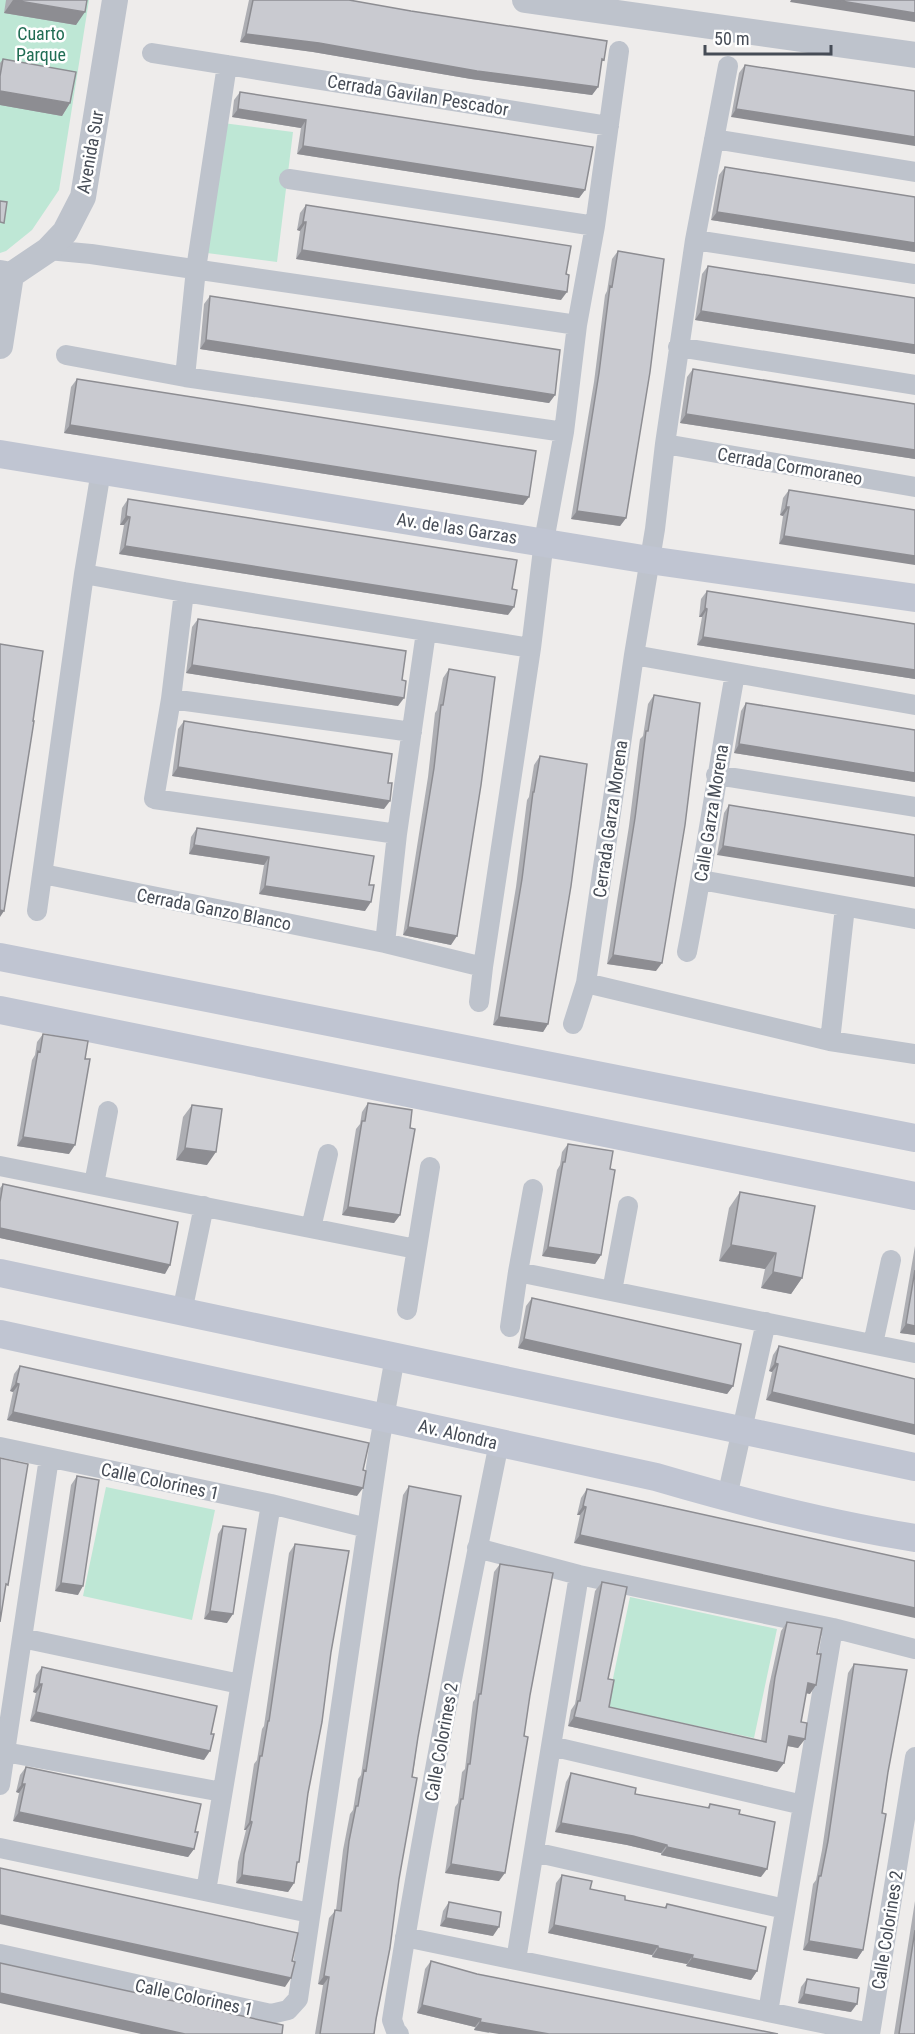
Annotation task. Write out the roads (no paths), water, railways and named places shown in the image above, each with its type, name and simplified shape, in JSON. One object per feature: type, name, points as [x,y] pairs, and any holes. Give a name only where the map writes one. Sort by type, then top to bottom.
[{"type":"main road","name":"Av. de las Garzas","points":[[0,454],[99,483],[546,531],[648,568],[915,598]]},
{"type":"main road","points":[[0,957],[915,1138]]},
{"type":"main road","points":[[0,1010],[915,1196]]},
{"type":"main road","points":[[0,1274],[395,1357],[744,1423],[915,1467]]},
{"type":"main road","name":"Av. Alondra","points":[[0,1334],[382,1429],[497,1451],[656,1476],[727,1497],[851,1527],[915,1538]]},
{"type":"street","name":"Avenida Sur","points":[[0,346],[5,274],[48,250],[65,232],[83,197],[115,0]]},
{"type":"street","points":[[525,0],[915,56]]},
{"type":"street","points":[[479,1002],[546,531],[564,432],[619,51]]},
{"type":"street","name":"Cerrada Gavilan Pescador","points":[[152,53],[609,126]]},
{"type":"street","points":[[185,376],[196,269],[227,65]]},
{"type":"street","points":[[648,568],[695,240],[728,66]]},
{"type":"street","points":[[714,139],[915,172]]},
{"type":"street","points":[[289,178],[595,226]]},
{"type":"street","points":[[695,240],[915,274]]},
{"type":"street","points":[[48,250],[91,254],[578,325]]},
{"type":"street","points":[[678,347],[915,385]]},
{"type":"street","points":[[66,355],[185,376],[564,432]]},
{"type":"street","name":"Cerrada Cormoraneo","points":[[665,444],[915,487]]},
{"type":"street","points":[[37,911],[99,483]]},
{"type":"street","name":"Cerrada Garza Morena","points":[[573,1024],[586,983],[648,568]]},
{"type":"street","points":[[84,574],[531,648]]},
{"type":"street","points":[[184,592],[171,699],[154,799],[397,834]]},
{"type":"street","points":[[385,943],[397,834],[426,632]]},
{"type":"street","points":[[634,655],[915,705]]},
{"type":"street","name":"Calle Garza Morena","points":[[687,952],[735,674]]},
{"type":"street","points":[[171,699],[412,732]]},
{"type":"street","points":[[717,775],[915,807]]},
{"type":"street","name":"Cerrada Ganzo Blanco","points":[[43,874],[385,943],[483,966]]},
{"type":"street","points":[[701,880],[915,919]]},
{"type":"street","points":[[830,1041],[845,907]]},
{"type":"street","points":[[586,983],[830,1041],[915,1054]]},
{"type":"street","points":[[94,1184],[108,1111]]},
{"type":"street","points":[[311,1228],[328,1154]]},
{"type":"street","points":[[0,1166],[416,1249]]},
{"type":"street","points":[[407,1310],[429,1167]]},
{"type":"street","points":[[510,1327],[533,1189]]},
{"type":"street","points":[[182,1312],[204,1206]]},
{"type":"street","points":[[612,1291],[628,1206]]},
{"type":"street","points":[[873,1344],[891,1260]]},
{"type":"street","points":[[518,1272],[915,1353]]},
{"type":"street","points":[[727,1497],[766,1322]]},
{"type":"street","name":"Calle Colorines 1","points":[[0,1954],[271,2014],[288,2010],[298,1999],[367,1528],[395,1357]]},
{"type":"street","name":"Calle Colorines 1","points":[[0,1447],[271,1504],[367,1528]]},
{"type":"street","name":"Calle Colorines 2","points":[[399,2034],[392,2020],[405,1937],[497,1451]]},
{"type":"street","points":[[0,1785],[49,1458]]},
{"type":"street","points":[[206,1891],[271,1504]]},
{"type":"street","points":[[477,1548],[579,1575],[833,1628],[915,1649]]},
{"type":"street","points":[[516,1960],[579,1575]]},
{"type":"street","points":[[768,2012],[833,1628]]},
{"type":"street","points":[[22,1638],[240,1684]]},
{"type":"street","points":[[551,1746],[803,1805]]},
{"type":"street","points":[[5,1752],[222,1792]]},
{"type":"street","name":"Calle Colorines 2","points":[[405,1937],[870,2033],[915,1757]]},
{"type":"street","points":[[0,1848],[310,1913]]},
{"type":"street","points":[[534,1852],[785,1909]]},
{"type":"park label","name":"Cuarto Parque","points":[[41,43]]}]
